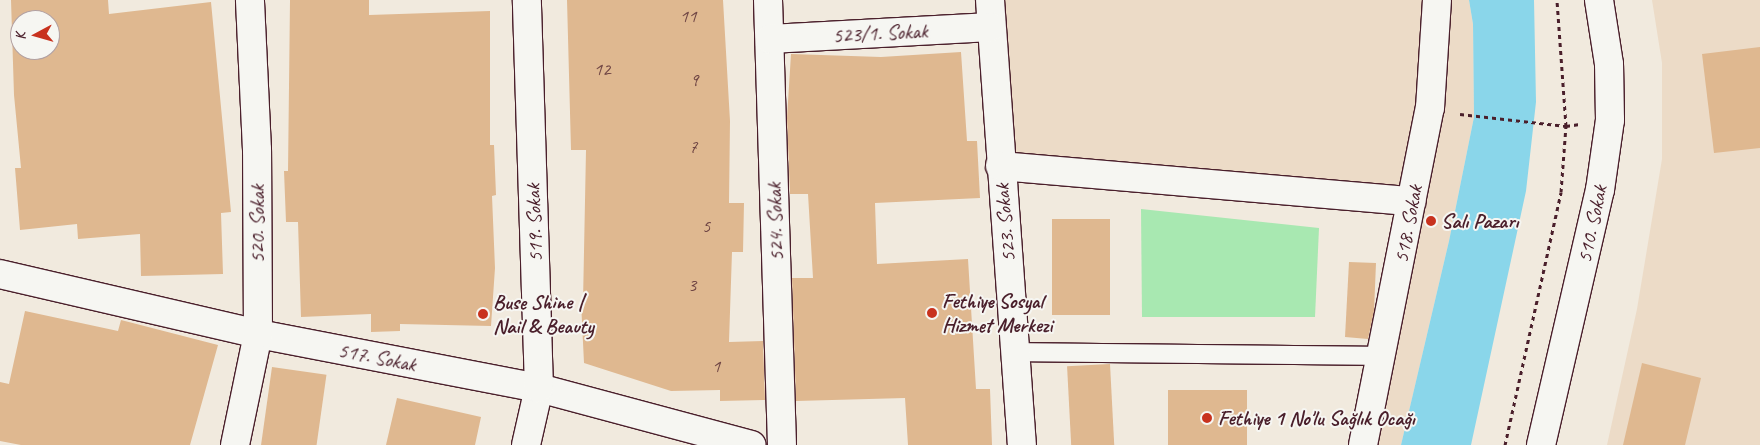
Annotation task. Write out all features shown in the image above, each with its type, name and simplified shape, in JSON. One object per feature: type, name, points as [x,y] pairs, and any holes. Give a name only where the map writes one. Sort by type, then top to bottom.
[{"type":"street","name":"520. Sokak","points":[[235,445],[258,334],[257,150],[250,0]]},
{"type":"street","name":"519. Sokak","points":[[526,445],[540,388],[527,0]]},
{"type":"street","name":"524. Sokak","points":[[768,0],[782,445]]},
{"type":"street","name":"523. Sokak","points":[[990,0],[1000,166],[1022,445]]},
{"type":"street","name":"518. Sokak","points":[[1363,445],[1430,108],[1436,0]]},
{"type":"street","name":"510. Sokak","points":[[1541,445],[1600,190],[1610,120],[1609,64],[1599,0]]},
{"type":"street","name":"523/1. Sokak","points":[[770,39],[991,27]]},
{"type":"street","points":[[1000,166],[1412,202]]},
{"type":"street","name":"517. Sokak","points":[[0,274],[258,334],[540,388],[752,445]]},
{"type":"lane","points":[[1015,352],[1381,356]]},
{"type":"path","points":[[1505,445],[1561,192],[1566,126],[1557,0]]},
{"type":"path","points":[[1474,117],[1566,126]]},
{"type":"shaded area","name":"Salı Pazarı","points":[[990,0],[1469,0],[1473,24],[1474,117],[1449,241],[1401,445],[1363,445],[1412,202],[1000,166]]},
{"type":"shaded area","points":[[1652,0],[1760,0],[1760,445],[1607,445],[1637,309],[1662,159],[1662,63]]},
{"type":"green space","points":[[1141,209],[1319,228],[1315,317],[1142,317]]},
{"type":"water","points":[[1469,0],[1534,0],[1536,102],[1526,191],[1471,445],[1401,445],[1449,241],[1474,117],[1473,24]]},
{"type":"building","points":[[11,0],[108,0],[109,14],[211,2],[231,212],[221,213],[223,274],[141,276],[140,234],[78,239],[77,224],[20,230],[15,168],[21,168],[14,95],[13,60],[60,60],[60,10],[11,10]]},
{"type":"building","points":[[290,0],[369,0],[369,15],[490,11],[490,145],[494,145],[496,195],[492,196],[495,268],[491,326],[400,324],[400,331],[371,332],[371,314],[301,317],[298,222],[286,222],[284,171],[288,171]]},
{"type":"building","points":[[567,0],[723,0],[730,121],[729,203],[744,203],[743,252],[732,252],[729,342],[763,341],[765,400],[720,401],[720,390],[671,391],[584,363],[581,302],[583,302],[586,150],[571,150]]},
{"type":"building","points":[[1760,47],[1760,148],[1714,153],[1702,54]]},
{"type":"building","points":[[961,52],[967,141],[977,141],[980,198],[875,203],[877,264],[968,259],[976,389],[990,389],[992,445],[908,445],[905,398],[796,401],[792,278],[813,278],[808,194],[790,194],[787,118],[791,54],[881,57]]},
{"type":"building","points":[[1052,219],[1110,219],[1110,315],[1052,315]]},
{"type":"building","points":[[1349,262],[1376,263],[1374,311],[1368,339],[1345,337]]},
{"type":"building","points":[[25,311],[118,331],[121,320],[218,345],[190,445],[21,445],[0,441],[0,382],[9,384]]},
{"type":"building","points":[[1642,363],[1701,378],[1685,445],[1623,445]]},
{"type":"building","points":[[1110,364],[1114,445],[1071,445],[1067,366]]},
{"type":"building","points":[[272,367],[326,375],[317,445],[261,445]]},
{"type":"building","name":"Fethiye 1 No'lu Sağlık Ocağı","points":[[1168,390],[1247,390],[1247,445],[1168,445]]},
{"type":"building","points":[[397,398],[481,417],[475,445],[386,445]]},
{"type":"place","name":"Salı Pazarı","points":[[1431,221]]},
{"type":"place","name":"Fethiye Sosyal Hizmet Merkezi","points":[[932,313]]},
{"type":"place","name":"Buse Shine | Nail & Beauty","points":[[483,314]]},
{"type":"place","name":"Fethiye 1 No'lu Sağlık Ocağı","points":[[1207,418]]}]
